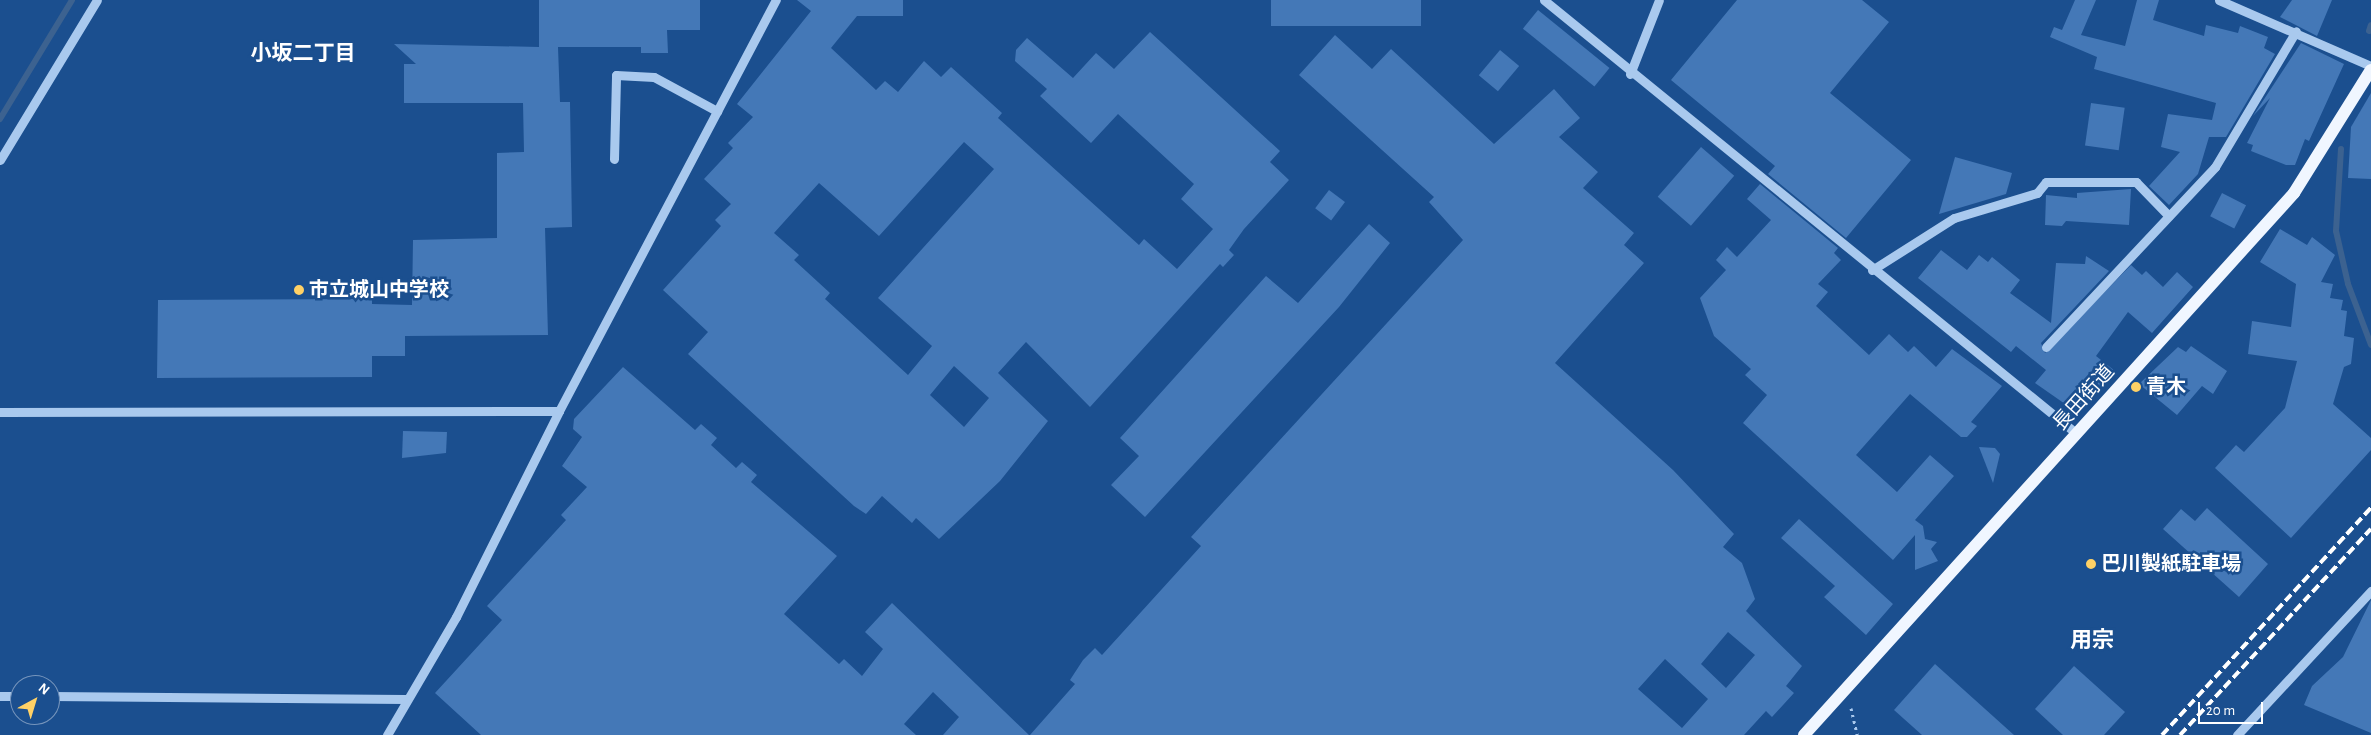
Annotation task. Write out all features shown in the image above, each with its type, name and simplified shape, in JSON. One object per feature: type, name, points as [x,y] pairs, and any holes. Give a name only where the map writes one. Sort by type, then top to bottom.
[{"type":"main road","name":"長田街道","points":[[1804,735],[2294,193],[2371,68]]},
{"type":"street","points":[[0,160],[97,0]]},
{"type":"street","points":[[387,735],[405,698],[456,617],[559,411],[776,0]]},
{"type":"street","points":[[1544,0],[1630,74],[2077,434]]},
{"type":"street","points":[[1630,74],[1659,0]]},
{"type":"street","points":[[2218,0],[2296,31],[2371,68]]},
{"type":"street","points":[[2046,347],[2169,216],[2233,143],[2296,31]]},
{"type":"street","points":[[614,159],[616,75],[654,77],[717,111]]},
{"type":"street","points":[[1872,270],[1954,218],[2037,193],[2046,182],[2136,182],[2169,216]]},
{"type":"street","points":[[0,412],[559,411]]},
{"type":"street","points":[[2237,735],[2371,591]]},
{"type":"street","points":[[60,696],[405,698]]},
{"type":"path","points":[[1848,688],[1857,735]]},
{"type":"building","points":[[539,0],[700,0],[700,30],[667,30],[668,53],[641,53],[641,47],[558,47],[560,102],[570,102],[572,227],[545,228],[548,335],[405,336],[405,356],[372,356],[372,377],[157,378],[158,300],[372,299],[372,304],[412,305],[413,240],[497,238],[497,153],[524,152],[523,103],[404,103],[404,64],[416,64],[394,44],[539,47]]},
{"type":"building","points":[[797,0],[903,0],[903,16],[857,16],[831,48],[876,90],[885,81],[898,92],[924,61],[941,77],[951,67],[1002,113],[998,118],[1139,245],[1144,239],[1177,269],[1213,229],[1181,199],[1194,184],[1118,114],[1091,143],[1040,96],[1047,89],[1015,61],[1016,50],[1027,38],[1073,78],[1096,53],[1114,69],[1150,32],[1280,151],[1270,162],[1289,180],[1244,229],[1229,250],[1234,255],[1223,267],[1220,264],[1090,407],[1026,342],[998,373],[1048,421],[1000,481],[939,539],[916,518],[912,523],[882,496],[866,514],[854,506],[688,354],[708,332],[663,290],[721,226],[715,220],[731,204],[704,179],[733,148],[728,143],[753,117],[737,104],[811,11]],"holes":[[[964,142],[994,169],[878,298],[932,346],[908,375],[825,299],[830,293],[794,260],[799,255],[774,233],[819,183],[879,236]],[[954,366],[989,398],[964,427],[930,395]]]},
{"type":"building","points":[[1271,0],[1421,0],[1421,26],[1271,26]]},
{"type":"building","points":[[1737,0],[1862,0],[1889,22],[1830,93],[1911,160],[1846,238],[1768,174],[1775,166],[1671,80]]},
{"type":"building","points":[[2075,0],[2096,0],[2081,35],[2125,46],[2137,0],[2159,0],[2153,20],[2204,36],[2206,25],[2238,33],[2240,26],[2268,37],[2264,48],[2275,54],[2226,137],[2209,137],[2198,174],[2169,205],[2149,186],[2180,152],[2161,147],[2168,114],[2212,120],[2216,103],[2094,69],[2097,57],[2050,37],[2054,27],[2062,30]]},
{"type":"building","points":[[2292,0],[2332,0],[2317,36],[2280,17]]},
{"type":"building","points":[[1538,10],[1609,68],[1594,87],[1523,29]]},
{"type":"building","points":[[1335,35],[1372,69],[1391,49],[1494,144],[1554,89],[1580,118],[1559,137],[1598,172],[1583,188],[1634,233],[1624,245],[1644,263],[1555,363],[1673,470],[1734,534],[1723,547],[1742,563],[1755,599],[1746,611],[1802,666],[1786,686],[1794,693],[1772,717],[1766,711],[1744,735],[1030,735],[1075,684],[1070,680],[1083,660],[1095,648],[1102,655],[1201,546],[1191,537],[1463,240],[1429,202],[1434,197],[1299,75]],"holes":[[[1728,632],[1755,655],[1726,688],[1701,664]],[[1665,659],[1708,699],[1682,728],[1638,689]]]},
{"type":"building","points":[[2301,43],[2344,64],[2309,141],[2305,139],[2295,165],[2286,165],[2251,151],[2253,145],[2247,143],[2270,98],[2253,116]]},
{"type":"building","points":[[1500,50],[1519,66],[1498,91],[1479,75]]},
{"type":"building","points":[[2371,93],[2371,179],[2348,178],[2351,127]]},
{"type":"building","points":[[2091,103],[2125,108],[2119,150],[2085,146]]},
{"type":"building","points":[[1701,147],[1734,176],[1691,226],[1658,197]]},
{"type":"building","points":[[1955,157],[2012,173],[2006,194],[1939,214]]},
{"type":"building","points":[[1760,184],[1838,248],[1834,253],[1841,260],[1818,284],[1828,292],[1816,306],[1869,355],[1889,334],[1908,352],[1914,346],[1936,367],[1952,349],[2002,386],[1971,422],[1977,426],[1967,437],[1961,437],[1910,394],[1856,455],[1897,492],[1930,455],[1954,476],[1915,520],[1923,526],[1925,539],[1937,542],[1931,549],[1938,561],[1915,570],[1915,535],[1893,560],[1743,423],[1767,395],[1745,375],[1751,369],[1714,336],[1700,298],[1726,270],[1716,260],[1727,247],[1737,257],[1771,220],[1747,199]]},
{"type":"building","points":[[2131,189],[2129,225],[2066,221],[2062,226],[2045,225],[2046,195],[2077,198],[2077,193]]},
{"type":"building","points":[[1329,190],[1345,202],[1331,220],[1315,208]]},
{"type":"building","points":[[2222,193],[2246,205],[2234,228],[2210,216]]},
{"type":"building","points":[[1369,224],[1390,243],[1339,307],[1145,517],[1111,485],[1139,456],[1120,438],[1266,276],[1298,303]]},
{"type":"building","points":[[2280,229],[2307,245],[2312,237],[2335,255],[2321,282],[2333,284],[2330,298],[2343,300],[2341,310],[2347,311],[2344,336],[2354,338],[2351,364],[2344,367],[2333,404],[2371,438],[2371,450],[2291,538],[2215,468],[2236,445],[2244,452],[2285,408],[2297,361],[2248,354],[2252,321],[2291,327],[2296,284],[2260,262]]},
{"type":"building","points":[[1941,250],[1967,270],[1979,255],[1988,262],[1992,257],[2020,280],[2010,293],[2051,323],[2056,263],[2085,264],[2086,256],[2109,271],[2041,343],[2045,353],[2131,265],[2142,275],[2146,271],[2163,287],[2177,272],[2193,287],[2152,333],[2128,312],[2096,356],[2115,371],[2078,413],[2035,383],[2046,370],[2016,346],[2011,352],[1918,278]]},
{"type":"building","points":[[2191,346],[2227,371],[2213,394],[2202,386],[2177,415],[2139,384],[2178,347],[2186,352]]},
{"type":"building","points":[[623,367],[695,430],[701,424],[717,438],[711,445],[736,468],[742,462],[757,475],[751,482],[837,556],[784,614],[839,664],[844,659],[862,676],[883,649],[865,632],[892,603],[1029,735],[943,735],[959,717],[933,692],[904,724],[916,735],[481,735],[435,693],[502,620],[487,606],[566,520],[561,515],[587,487],[562,466],[582,437],[573,429],[574,419]]},
{"type":"building","points":[[403,431],[447,432],[446,453],[402,458]]},
{"type":"building","points":[[1979,447],[1995,448],[2000,454],[1993,483]]},
{"type":"building","points":[[2207,508],[2268,564],[2239,597],[2163,529],[2181,509],[2195,521]]},
{"type":"building","points":[[1799,519],[1893,604],[1866,635],[1824,597],[1835,586],[1781,538]]},
{"type":"building","points":[[2371,600],[2371,733],[2304,705],[2312,686],[2343,657]]},
{"type":"building","points":[[1935,664],[2014,735],[1922,735],[1894,710]]},
{"type":"building","points":[[2074,666],[2125,712],[2104,735],[2063,735],[2035,709]]},
{"type":"waterway","points":[[0,119],[72,0]]},
{"type":"waterway","points":[[2369,31],[2371,25]]},
{"type":"waterway","points":[[2341,149],[2336,231],[2348,284],[2371,345]]},
{"type":"railway","points":[[2162,735],[2371,508]]},
{"type":"railway","points":[[2180,735],[2371,529]]},
{"type":"place","name":"市立城山中学校","points":[[299,290]]},
{"type":"place","name":"青木","points":[[2136,387]]},
{"type":"place","name":"巴川製紙駐車場","points":[[2091,564]]},
{"type":"district","name":"小坂二丁目","points":[[303,54]]},
{"type":"district","name":"用宗","points":[[2092,641]]}]
